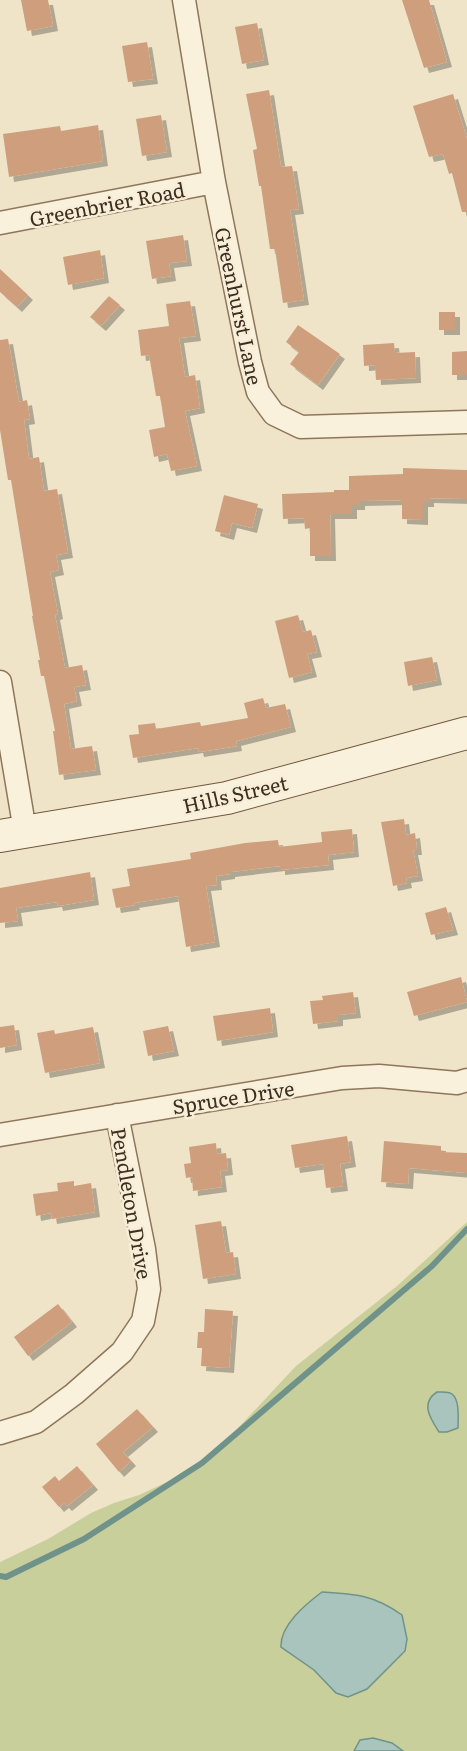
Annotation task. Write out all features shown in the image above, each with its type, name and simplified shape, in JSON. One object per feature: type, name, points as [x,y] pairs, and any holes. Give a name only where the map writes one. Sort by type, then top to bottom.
[{"type":"street","name":"Greenhurst Lane","points":[[184,0],[214,183],[258,392],[274,414],[301,427],[467,422]]},
{"type":"street","name":"Greenbrier Road","points":[[0,223],[214,183]]},
{"type":"street","points":[[0,682],[13,833]]},
{"type":"street","name":"Hills Street","points":[[13,833],[227,798],[467,733]]},
{"type":"street","name":"Spruce Drive","points":[[0,1135],[342,1078],[379,1076],[448,1083],[467,1080]]},
{"type":"street","name":"Pendleton Drive","points":[[0,1433],[36,1422],[74,1394],[122,1352],[143,1321],[149,1289],[144,1249],[117,1115]]},
{"type":"green space","points":[[467,1222],[467,1751],[0,1751],[0,1562],[48,1539],[91,1513],[139,1495],[184,1474],[205,1460],[225,1442],[296,1366],[397,1286]]},
{"type":"water","points":[[437,1392],[449,1392],[455,1397],[458,1428],[439,1432],[432,1421],[428,1406],[432,1396]]},
{"type":"water","points":[[322,1592],[373,1599],[402,1615],[407,1639],[405,1651],[367,1689],[348,1697],[336,1693],[314,1670],[281,1647],[289,1623]]},
{"type":"water","points":[[373,1738],[392,1743],[403,1751],[354,1751],[360,1740]]},
{"type":"building","points":[[21,0],[48,0],[53,26],[27,31]]},
{"type":"building","points":[[402,0],[429,0],[447,62],[424,68]]},
{"type":"building","points":[[257,23],[264,60],[242,64],[235,27]]},
{"type":"building","points":[[147,42],[153,79],[128,82],[122,46]]},
{"type":"building","points":[[269,90],[281,167],[292,166],[299,209],[290,210],[304,300],[283,303],[275,249],[270,249],[253,150],[257,149],[246,94]]},
{"type":"building","points":[[453,94],[467,139],[467,212],[462,212],[452,173],[449,174],[443,154],[429,157],[413,106]]},
{"type":"building","points":[[161,115],[167,152],[142,156],[136,119]]},
{"type":"building","points":[[98,125],[103,161],[9,177],[3,134],[60,126],[61,131]]},
{"type":"building","points":[[183,235],[187,261],[169,263],[171,276],[152,279],[146,241]]},
{"type":"building","points":[[100,250],[104,278],[68,285],[63,257]]},
{"type":"building","points":[[0,269],[28,295],[17,307],[0,292]]},
{"type":"building","points":[[109,296],[120,305],[101,326],[90,317]]},
{"type":"building","points":[[190,301],[196,336],[179,338],[185,377],[195,375],[200,408],[185,411],[197,466],[171,471],[167,454],[154,457],[149,430],[165,427],[160,396],[156,396],[149,355],[141,356],[138,330],[169,326],[166,304]]},
{"type":"building","points":[[439,312],[455,312],[455,330],[439,330]]},
{"type":"building","points":[[298,325],[340,354],[318,385],[290,364],[299,352],[286,342]]},
{"type":"building","points":[[8,339],[19,402],[27,400],[30,419],[24,420],[29,459],[39,457],[44,491],[57,489],[68,553],[56,555],[59,570],[50,572],[65,668],[82,665],[86,685],[74,687],[77,701],[64,704],[71,749],[92,746],[96,770],[59,775],[53,731],[55,731],[44,676],[41,676],[38,660],[40,660],[11,480],[8,480],[0,430],[0,340]]},
{"type":"building","points":[[394,343],[395,353],[415,352],[416,378],[376,380],[375,365],[364,366],[363,345]]},
{"type":"building","points":[[467,351],[467,375],[452,375],[452,352]]},
{"type":"building","points":[[403,468],[467,470],[467,499],[429,498],[429,502],[423,502],[423,520],[402,519],[402,500],[360,501],[360,505],[352,505],[352,514],[330,514],[331,556],[310,556],[310,528],[305,529],[304,518],[283,519],[282,494],[349,490],[349,476],[403,474]]},
{"type":"building","points":[[224,495],[258,504],[252,528],[232,523],[229,535],[215,531]]},
{"type":"building","points":[[298,615],[303,632],[311,630],[317,652],[307,654],[312,672],[289,678],[275,621]]},
{"type":"building","points":[[432,657],[437,680],[408,686],[404,662]]},
{"type":"building","points":[[263,698],[266,708],[285,704],[291,727],[236,741],[237,746],[199,752],[198,748],[133,758],[129,735],[139,734],[138,725],[155,723],[156,729],[200,722],[201,726],[248,718],[244,703]]},
{"type":"building","points":[[404,819],[406,835],[415,833],[417,850],[413,850],[418,876],[406,878],[407,883],[393,886],[381,822]]},
{"type":"building","points":[[352,829],[354,852],[328,855],[329,865],[280,870],[280,866],[216,876],[217,885],[206,886],[215,942],[186,947],[178,896],[116,908],[112,889],[130,886],[127,869],[191,859],[190,853],[245,843],[278,840],[279,847],[322,842],[321,832]]},
{"type":"building","points":[[90,872],[94,900],[58,906],[57,902],[16,908],[18,921],[0,923],[0,888]]},
{"type":"building","points":[[446,907],[453,930],[431,935],[425,913]]},
{"type":"building","points":[[461,977],[467,1002],[414,1016],[407,992]]},
{"type":"building","points":[[353,992],[356,1013],[338,1015],[338,1021],[313,1024],[310,1001],[323,1000],[322,996]]},
{"type":"building","points":[[270,1008],[273,1032],[217,1041],[213,1016]]},
{"type":"building","points":[[14,1025],[17,1045],[0,1048],[0,1027]]},
{"type":"building","points":[[168,1026],[174,1051],[148,1056],[143,1031]]},
{"type":"building","points":[[93,1027],[100,1063],[45,1073],[37,1033],[54,1030],[55,1034]]},
{"type":"building","points":[[347,1136],[351,1162],[340,1164],[343,1186],[326,1188],[323,1164],[295,1168],[291,1145]]},
{"type":"building","points":[[384,1141],[441,1146],[441,1152],[467,1153],[467,1173],[409,1168],[408,1184],[381,1182]]},
{"type":"building","points":[[216,1143],[217,1154],[226,1153],[228,1170],[220,1171],[222,1187],[193,1191],[192,1177],[186,1178],[184,1164],[191,1163],[189,1147]]},
{"type":"building","points":[[74,1181],[74,1186],[91,1183],[95,1212],[52,1219],[51,1213],[36,1216],[33,1194],[58,1191],[57,1183]]},
{"type":"building","points":[[221,1221],[226,1253],[233,1252],[236,1274],[203,1279],[195,1225]]},
{"type":"building","points":[[58,1304],[72,1322],[28,1356],[14,1337]]},
{"type":"building","points":[[205,1309],[233,1311],[229,1368],[201,1366],[202,1348],[197,1348],[198,1332],[204,1332]]},
{"type":"building","points":[[137,1409],[153,1427],[123,1452],[131,1461],[119,1472],[96,1444]]},
{"type":"building","points":[[77,1466],[93,1485],[67,1506],[64,1503],[59,1507],[42,1487],[55,1476],[59,1481]]},
{"type":"waterway","points":[[0,1576],[6,1577],[84,1539],[202,1463],[432,1266],[467,1229]]}]
